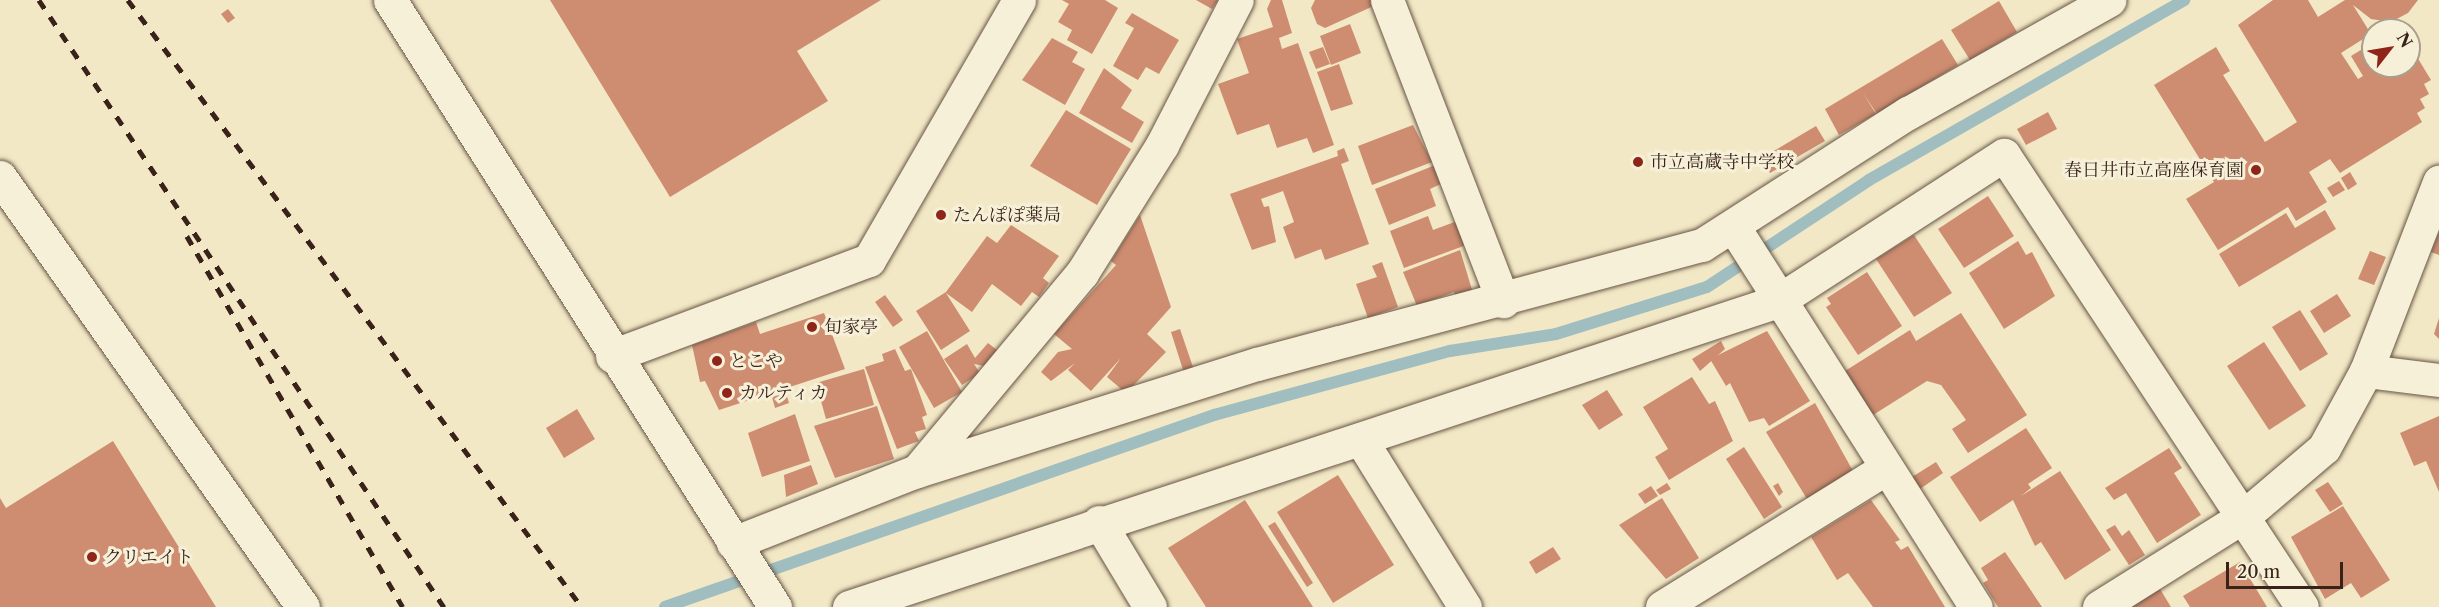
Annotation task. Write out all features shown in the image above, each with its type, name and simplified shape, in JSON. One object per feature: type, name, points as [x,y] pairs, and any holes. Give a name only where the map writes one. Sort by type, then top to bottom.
[{"type":"street","points":[[390,0],[612,356],[769,599]]},
{"type":"street","points":[[612,356],[869,260],[1019,0]]},
{"type":"street","points":[[917,471],[1082,273],[1162,145],[1237,0]]},
{"type":"street","points":[[1387,0],[1503,301]]},
{"type":"street","points":[[737,550],[917,471],[1257,364],[1503,301],[1702,245],[1735,229],[1908,113],[2109,0]]},
{"type":"street","points":[[849,607],[1099,522],[1361,440],[1773,293],[2004,154],[2302,607]]},
{"type":"street","points":[[0,177],[303,607]]},
{"type":"street","points":[[2099,607],[2244,516],[2325,448],[2366,371],[2439,182]]},
{"type":"street","points":[[1735,229],[1773,293],[1976,607]]},
{"type":"street","points":[[2366,371],[2439,381]]},
{"type":"street","points":[[1361,440],[1465,607]]},
{"type":"street","points":[[1662,607],[1886,468]]},
{"type":"street","points":[[1099,522],[1150,607]]},
{"type":"building","points":[[550,0],[881,0],[797,51],[828,101],[670,197]]},
{"type":"building","points":[[1062,0],[1105,0],[1118,8],[1092,54],[1067,40],[1072,30],[1058,22],[1069,4]]},
{"type":"building","points":[[1196,0],[1218,0],[1212,9]]},
{"type":"building","points":[[1271,0],[1282,0],[1292,33],[1279,38],[1282,49],[1298,43],[1334,145],[1313,153],[1307,138],[1277,148],[1269,124],[1237,135],[1218,84],[1249,73],[1237,39],[1273,27],[1267,9]]},
{"type":"building","points":[[1315,0],[1377,0],[1378,4],[1325,28],[1317,24],[1311,8]]},
{"type":"building","points":[[2273,0],[2308,0],[2318,17],[2345,0],[2418,0],[2408,13],[2399,18],[2370,18],[2353,5],[2361,18],[2361,40],[2341,53],[2358,79],[2421,78],[2421,64],[2431,80],[2424,84],[2429,94],[2420,99],[2425,108],[2417,113],[2422,122],[2340,173],[2330,159],[2309,172],[2327,202],[2296,221],[2288,207],[2218,250],[2186,199],[2214,182],[2154,85],[2216,47],[2230,71],[2223,75],[2265,142],[2297,122],[2238,25]]},
{"type":"building","points":[[1999,1],[2017,32],[1970,60],[1951,30]]},
{"type":"building","points":[[228,9],[235,18],[228,23],[221,14]]},
{"type":"building","points":[[1132,13],[1179,40],[1159,74],[1146,67],[1138,80],[1113,66],[1134,28],[1125,23]]},
{"type":"building","points":[[1350,24],[1361,53],[1331,65],[1320,36]]},
{"type":"building","points":[[1052,38],[1078,52],[1072,62],[1085,69],[1065,105],[1022,80]]},
{"type":"building","points":[[1942,39],[1958,65],[1877,114],[1863,93],[1876,114],[1839,135],[1825,109]]},
{"type":"building","points":[[1323,47],[1330,64],[1316,69],[1309,52]]},
{"type":"building","points":[[2361,50],[2361,73],[2351,56]]},
{"type":"building","points":[[1339,64],[1353,104],[1331,111],[1317,72]]},
{"type":"building","points":[[1104,68],[1132,90],[1121,108],[1144,122],[1132,143],[1079,113]]},
{"type":"building","points":[[1066,110],[1131,149],[1097,205],[1030,166]]},
{"type":"building","points":[[2048,112],[2057,129],[2026,145],[2017,129]]},
{"type":"building","points":[[1413,125],[1432,162],[1372,185],[1358,146]]},
{"type":"building","points":[[1816,126],[1825,141],[1770,173],[1762,158]]},
{"type":"building","points":[[1344,148],[1349,161],[1341,164],[1369,244],[1325,260],[1321,249],[1295,259],[1283,227],[1294,222],[1283,191],[1261,199],[1264,207],[1269,206],[1276,242],[1252,250],[1230,194],[1338,156],[1337,151]]},
{"type":"building","points":[[1438,164],[1445,182],[1430,189],[1436,206],[1389,225],[1375,189]]},
{"type":"building","points":[[2350,172],[2357,184],[2348,190],[2341,178]]},
{"type":"building","points":[[2339,181],[2345,190],[2333,197],[2327,188]]},
{"type":"building","points":[[1988,196],[2014,236],[1964,268],[1938,229]]},
{"type":"building","points":[[2325,210],[2336,229],[2239,287],[2219,254],[2286,213],[2295,228]]},
{"type":"building","points":[[1140,215],[1171,307],[1147,334],[1166,352],[1126,393],[1107,377],[1121,358],[1091,391],[1068,370],[1075,363],[1051,381],[1041,372],[1058,352],[1072,349],[1054,334],[1116,265],[1111,261]]},
{"type":"building","points":[[1428,216],[1433,230],[1460,220],[1469,244],[1404,268],[1390,231]]},
{"type":"building","points":[[1011,225],[1059,256],[1043,278],[1049,283],[1039,297],[1032,292],[1021,306],[992,284],[972,312],[946,293],[970,331],[941,350],[916,311],[946,292],[987,236],[997,243]]},
{"type":"building","points":[[2439,232],[2439,255],[2431,252]]},
{"type":"building","points":[[1914,235],[1952,293],[1914,317],[1876,259]]},
{"type":"building","points":[[2018,241],[2026,255],[2032,252],[2055,296],[2004,329],[1969,273]]},
{"type":"building","points":[[1460,250],[1473,293],[1456,297],[1454,292],[1417,306],[1403,272]]},
{"type":"building","points":[[2370,251],[2386,257],[2374,285],[2358,279]]},
{"type":"building","points":[[1382,262],[1398,307],[1368,318],[1356,284],[1377,277],[1372,266]]},
{"type":"building","points":[[1867,272],[1902,326],[1858,355],[1826,307],[1831,304],[1827,298]]},
{"type":"building","points":[[2337,294],[2351,316],[2324,333],[2310,311]]},
{"type":"building","points":[[885,295],[903,320],[893,327],[875,302]]},
{"type":"building","points":[[2300,310],[2328,354],[2300,371],[2272,327]]},
{"type":"building","points":[[824,313],[845,369],[719,410],[705,381],[700,382],[692,345],[756,322],[760,334]]},
{"type":"building","points":[[1961,313],[2027,415],[1968,453],[1952,429],[1966,420],[1941,385],[1927,381],[1873,415],[1845,371],[1910,330],[1916,341]]},
{"type":"building","points":[[2439,318],[2439,339],[2434,334]]},
{"type":"building","points":[[1180,329],[1194,370],[1184,373],[1171,332]]},
{"type":"building","points":[[927,331],[962,392],[934,408],[899,347]]},
{"type":"building","points":[[1767,331],[1810,401],[1769,426],[1764,418],[1749,422],[1730,383],[1726,386],[1710,359]]},
{"type":"building","points":[[1721,341],[1725,349],[1700,371],[1692,359]]},
{"type":"building","points":[[2264,342],[2306,406],[2269,430],[2227,366]]},
{"type":"building","points":[[988,343],[997,350],[985,366],[974,364],[980,373],[962,385],[944,359],[967,344],[975,358]]},
{"type":"building","points":[[895,349],[905,371],[911,369],[927,415],[922,417],[926,429],[915,432],[919,441],[897,449],[865,367],[884,361],[882,354]]},
{"type":"building","points":[[864,369],[874,405],[826,419],[816,383]]},
{"type":"building","points":[[1692,377],[1709,404],[1715,401],[1733,441],[1669,480],[1655,457],[1668,449],[1643,407]]},
{"type":"building","points":[[1607,390],[1623,415],[1599,430],[1582,405]]},
{"type":"building","points":[[786,393],[789,403],[775,408],[772,397]]},
{"type":"building","points":[[1815,403],[1853,471],[1807,499],[1766,432]]},
{"type":"building","points":[[877,406],[894,459],[835,478],[814,426]]},
{"type":"building","points":[[577,409],[595,439],[564,458],[546,428]]},
{"type":"building","points":[[795,414],[810,461],[762,477],[748,433]]},
{"type":"building","points":[[2439,416],[2439,492],[2426,461],[2414,466],[2400,433]]},
{"type":"building","points":[[2026,428],[2052,468],[2028,484],[2031,488],[2021,496],[2060,471],[2111,550],[2065,580],[2041,542],[2035,546],[2013,500],[1980,522],[1950,477]]},
{"type":"building","name":"クリエイト","points":[[113,441],[216,607],[0,607],[0,498],[6,508]]},
{"type":"building","points":[[1744,447],[1782,507],[1764,519],[1726,459]]},
{"type":"building","points":[[2169,448],[2182,468],[2174,473],[2201,515],[2157,543],[2126,493],[2114,500],[2105,488]]},
{"type":"building","points":[[1936,462],[1943,473],[1920,489],[1912,477]]},
{"type":"building","points":[[811,465],[818,484],[786,497],[784,475]]},
{"type":"building","points":[[1338,475],[1394,565],[1333,603],[1277,512]]},
{"type":"building","points":[[2328,482],[2343,504],[2330,512],[2315,490]]},
{"type":"building","points":[[1667,483],[1671,489],[1660,495],[1656,490]]},
{"type":"building","points":[[1778,483],[1783,492],[1779,496],[1773,486]]},
{"type":"building","points":[[1651,486],[1658,496],[1645,504],[1638,494]]},
{"type":"building","points":[[1662,498],[1699,558],[1666,579],[1619,525]]},
{"type":"building","points":[[1245,500],[1313,607],[1206,607],[1168,548]]},
{"type":"building","points":[[1871,500],[1900,540],[1895,542],[1901,550],[1908,546],[1945,607],[1873,607],[1848,573],[1837,580],[1811,537]]},
{"type":"building","points":[[2343,506],[2390,580],[2361,598],[2351,583],[2325,599],[2291,537]]},
{"type":"building","points":[[1275,522],[1313,583],[1307,587],[1268,526]]},
{"type":"building","points":[[2115,525],[2122,536],[2129,530],[2145,555],[2129,565],[2106,530]]},
{"type":"building","points":[[1553,547],[1561,559],[1536,574],[1529,562]]},
{"type":"building","points":[[2005,552],[2042,607],[1998,607],[1983,583],[1988,580],[1981,568]]},
{"type":"building","points":[[2240,562],[2267,607],[2190,607],[2183,596]]},
{"type":"building","points":[[2160,589],[2171,607],[2132,607]]},
{"type":"waterway","points":[[665,607],[1214,415],[1450,351],[1556,334],[1707,287],[1869,180],[2184,0]]},
{"type":"railway","points":[[39,0],[444,607]]},
{"type":"railway","points":[[128,0],[582,607]]},
{"type":"railway","points":[[187,236],[403,607]]},
{"type":"place","name":"市立高蔵寺中学校","points":[[1638,162]]},
{"type":"place","name":"春日井市立高座保育園","points":[[2256,170]]},
{"type":"place","name":"たんぽぽ薬局","points":[[941,215]]},
{"type":"place","name":"旬家亭","points":[[812,327]]},
{"type":"place","name":"とこや","points":[[717,361]]},
{"type":"place","name":"カルティカ","points":[[727,393]]},
{"type":"place","name":"クリエイト","points":[[92,557]]}]
